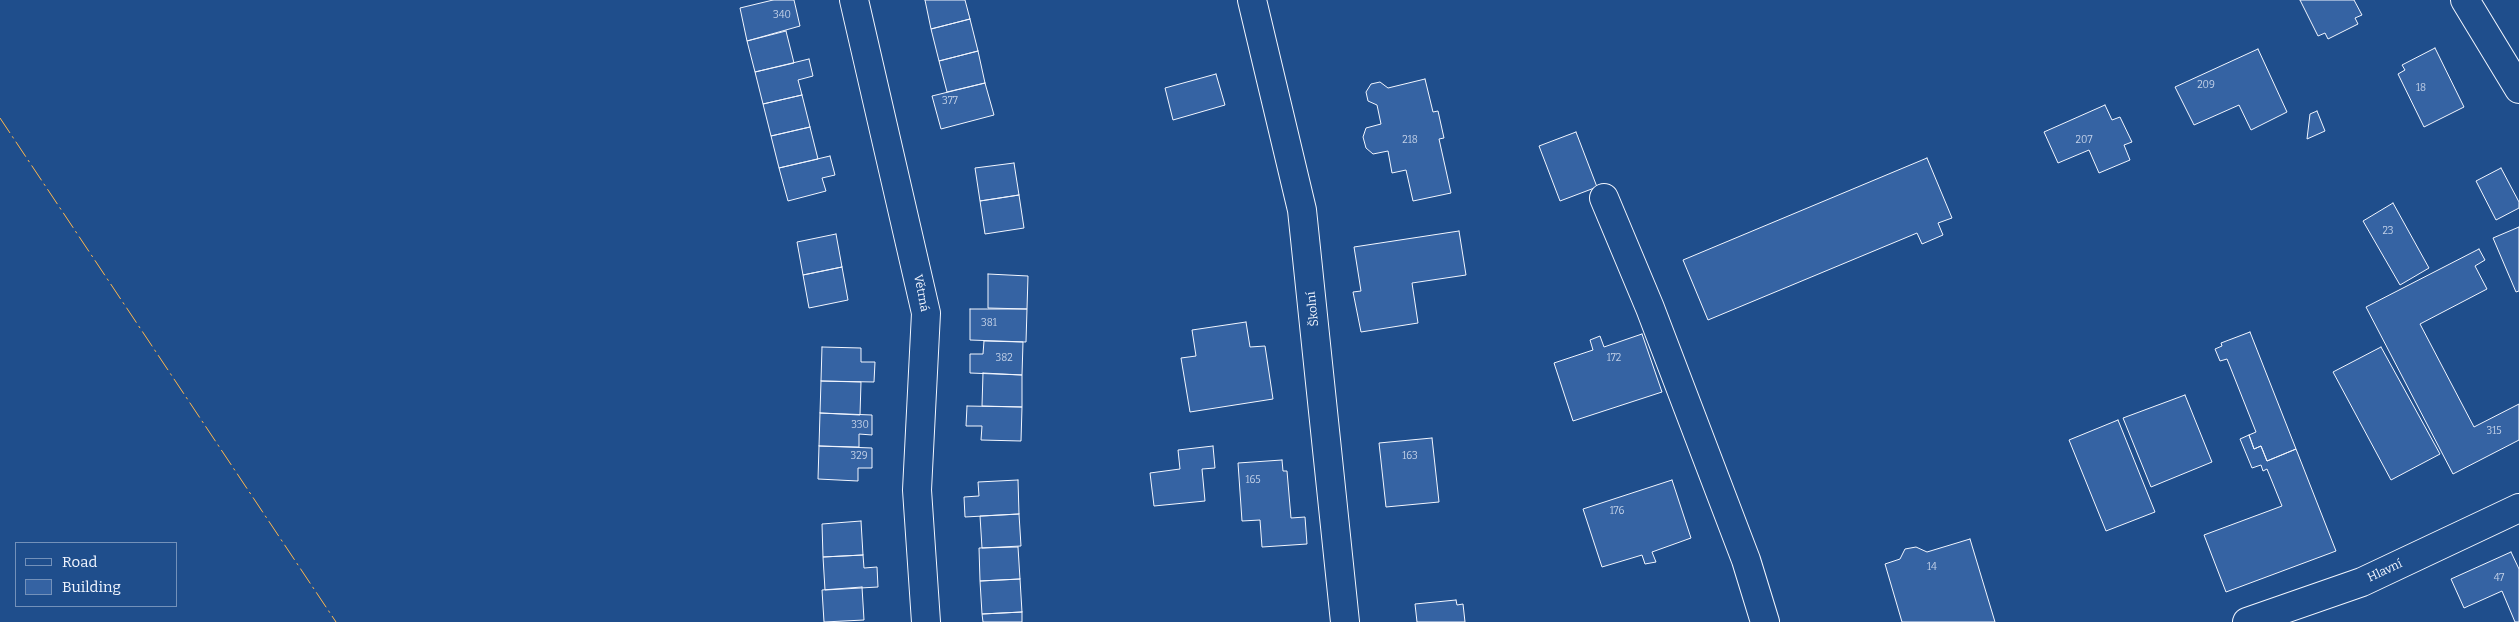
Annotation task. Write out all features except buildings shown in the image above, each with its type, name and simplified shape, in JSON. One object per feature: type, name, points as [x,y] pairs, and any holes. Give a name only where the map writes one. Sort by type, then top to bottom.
[{"type":"street","name":"Větrná","points":[[854,0],[926,313],[917,490],[926,622]]},
{"type":"street","name":"Školní","points":[[1252,0],[1302,210],[1345,622]]},
{"type":"street","points":[[2465,0],[2519,89]]},
{"type":"street","points":[[1604,198],[1654,317],[1746,560],[1765,622]]},
{"type":"street","name":"Hlavní","points":[[2247,622],[2362,582],[2519,508]]},
{"type":"power","points":[[0,118],[336,622]]}]
